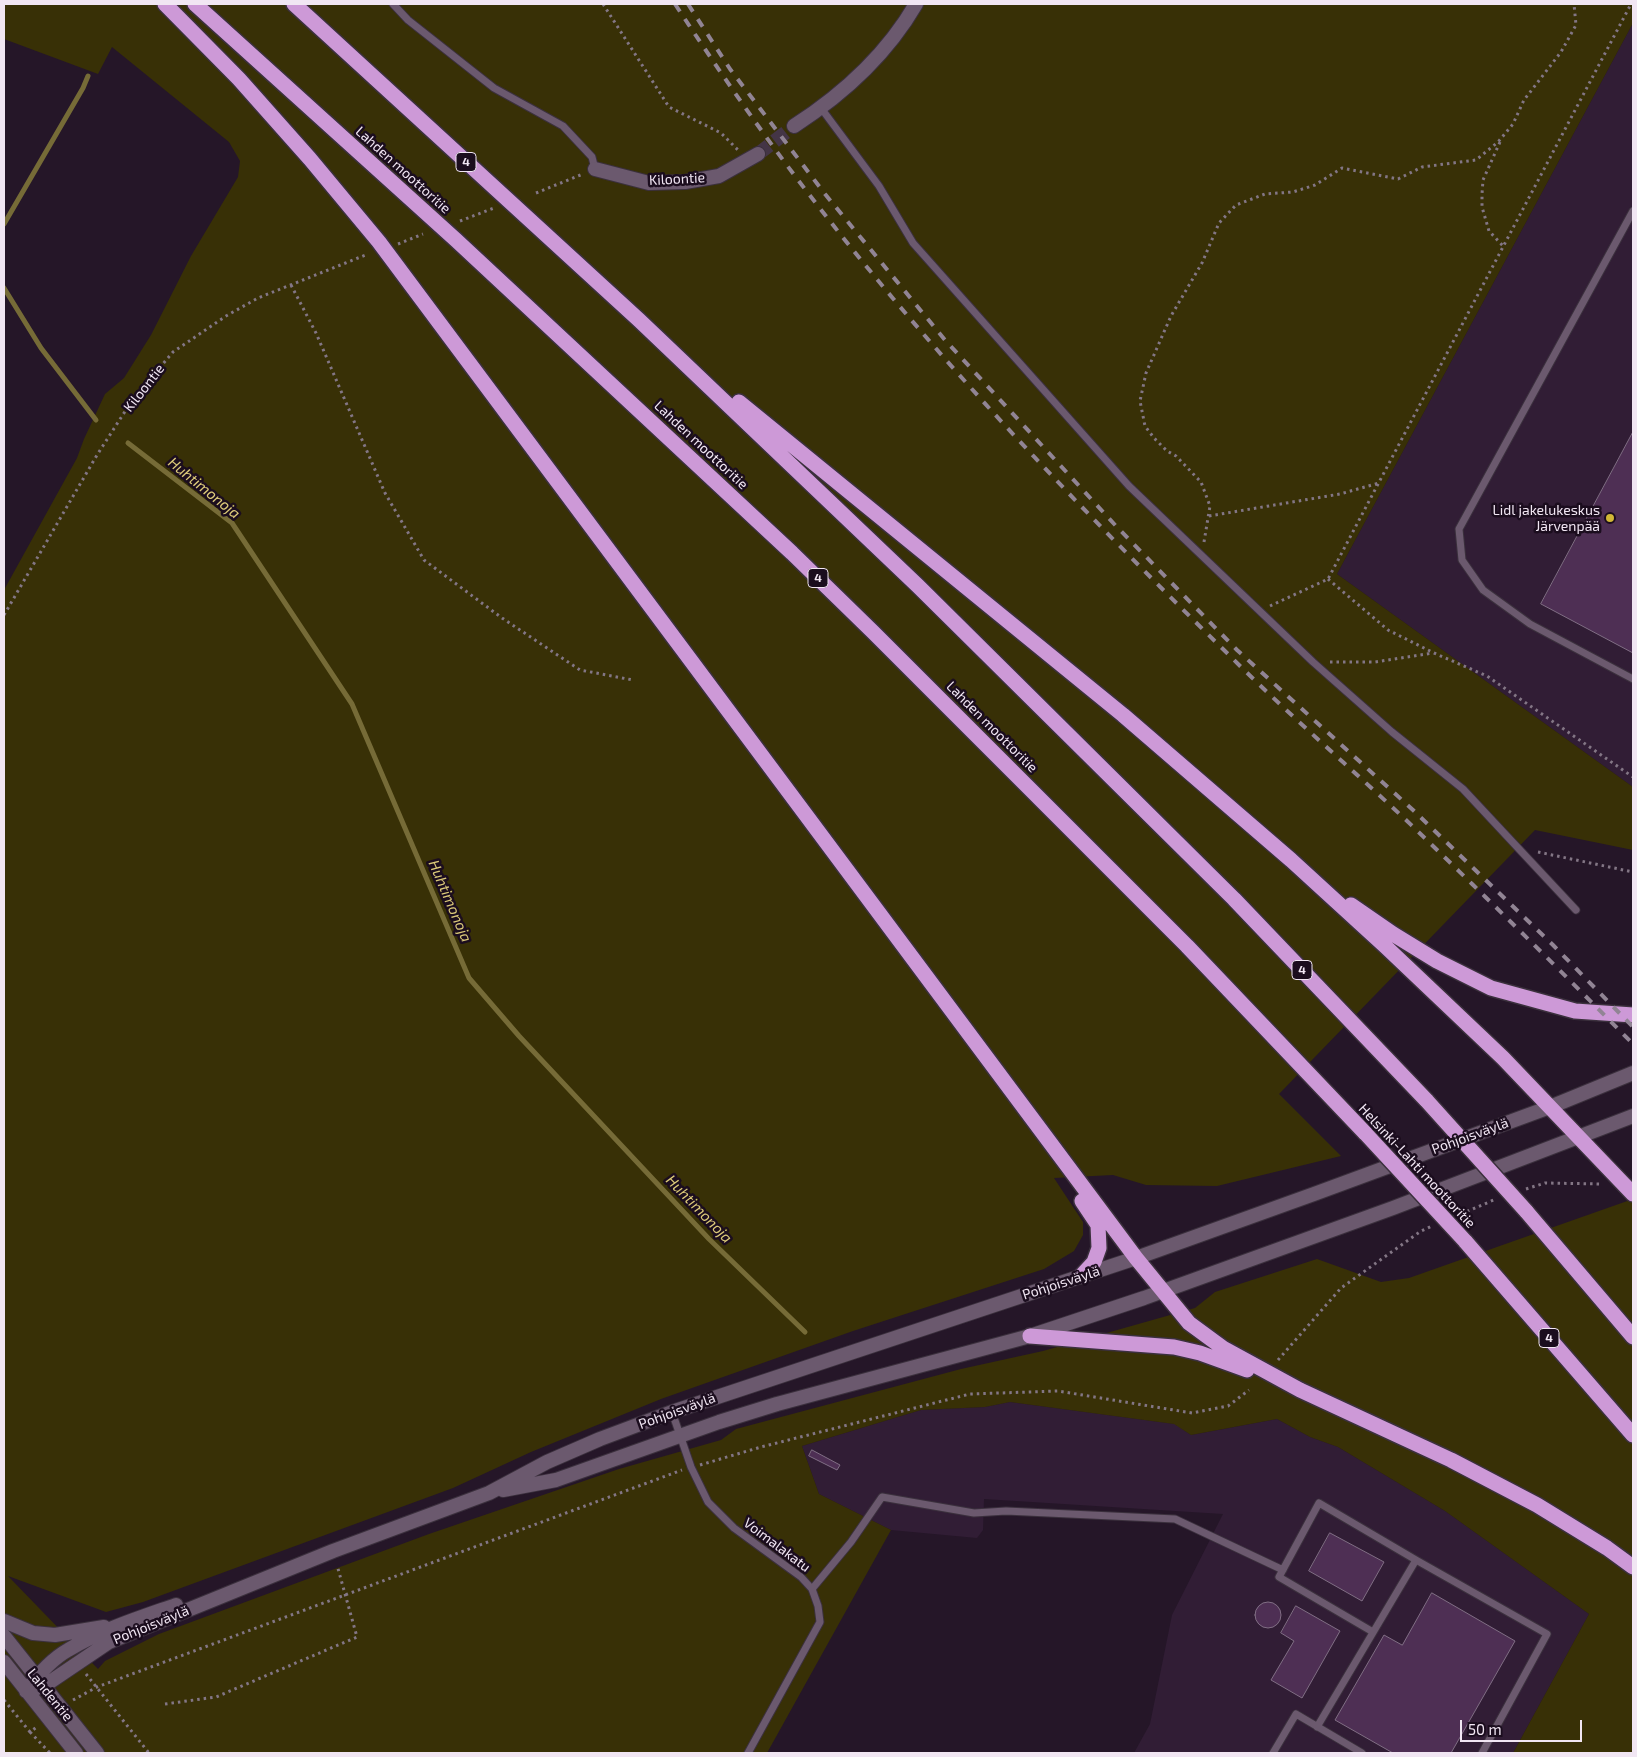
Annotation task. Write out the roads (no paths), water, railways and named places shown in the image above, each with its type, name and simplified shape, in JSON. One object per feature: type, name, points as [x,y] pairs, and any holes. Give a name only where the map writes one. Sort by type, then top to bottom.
[{"type":"highway","points":[[166,4],[239,79],[310,159],[379,242],[1073,1174],[1162,1292],[1189,1323],[1223,1348],[1300,1390],[1451,1460],[1538,1506],[1633,1567]]},
{"type":"highway","name":"Lahden moottoritie","points":[[194,4],[456,240],[785,546],[1168,927]]},
{"type":"highway","name":"4","points":[[294,4],[639,320],[918,586],[1234,899],[1427,1101],[1526,1211],[1633,1337]]},
{"type":"highway","points":[[639,320],[1124,716],[1291,860],[1489,1045],[1580,1137],[1633,1194]]},
{"type":"highway","points":[[1291,860],[1393,934],[1437,961],[1491,988],[1575,1011],[1633,1015]]},
{"type":"highway","name":"Helsinki-Lahti moottoritie","points":[[1168,927],[1366,1134],[1465,1241],[1633,1435]]},
{"type":"highway","points":[[1073,1174],[1081,1200],[1098,1225],[1099,1248],[1094,1262],[1081,1276]]},
{"type":"highway","points":[[1030,1336],[1174,1347],[1200,1353],[1300,1390]]},
{"type":"main road","points":[[794,126],[821,108],[884,50],[916,4]]},
{"type":"main road","name":"Kiloontie","points":[[595,169],[650,183],[684,182],[719,176],[753,157]]},
{"type":"main road","name":"Pohjoisväylä","points":[[26,1690],[110,1642],[333,1552],[489,1493],[547,1462],[600,1439],[672,1412],[1136,1258],[1305,1198],[1550,1107],[1633,1073]]},
{"type":"main road","name":"Pohjoisväylä","points":[[489,1493],[556,1480],[777,1404],[1030,1336],[1162,1292],[1633,1116]]},
{"type":"main road","name":"Pohjoisväylä","points":[[40,1681],[66,1650],[117,1626],[333,1552]]},
{"type":"main road","name":"Pohjoisväylä","points":[[4,1621],[33,1633],[55,1635],[117,1626]]},
{"type":"main road","name":"Lahdentie","points":[[4,1636],[97,1753]]},
{"type":"main road","name":"Lahdentie","points":[[4,1662],[76,1753]]},
{"type":"lane","points":[[393,4],[408,20],[494,88],[563,126],[592,157],[595,169]]},
{"type":"lane","points":[[821,108],[879,186],[913,243],[1129,486],[1313,662],[1392,732],[1463,789],[1576,910]]},
{"type":"lane","points":[[1633,211],[1459,529],[1462,560],[1483,590],[1530,624],[1633,679]]},
{"type":"lane","name":"Voimalakatu","points":[[672,1412],[691,1467],[708,1502],[734,1528],[801,1577],[812,1589],[818,1606],[820,1622],[748,1753]]},
{"type":"lane","points":[[812,1589],[851,1542],[882,1497],[974,1513],[1006,1511],[1175,1519],[1282,1570]]},
{"type":"lane","points":[[1373,1632],[1279,1577],[1319,1503],[1547,1634],[1482,1753]]},
{"type":"lane","points":[[1317,1727],[1416,1560]]},
{"type":"lane","points":[[1273,1753],[1296,1714],[1362,1753]]},
{"type":"waterway","points":[[4,224],[83,88],[88,76]]},
{"type":"waterway","name":"Huhtimonoja","points":[[4,288],[41,348],[96,420]]},
{"type":"waterway","name":"Huhtimonoja","points":[[128,443],[232,523],[352,704],[469,978],[519,1036],[709,1239],[805,1332]]},
{"type":"tunnel","points":[[758,154],[794,126]]},
{"type":"railway","points":[[675,4],[778,153],[862,262],[1014,435],[1120,546],[1250,675],[1293,717],[1405,819],[1633,1044]]},
{"type":"railway","points":[[688,4],[730,69],[825,194],[945,340],[1116,526],[1237,650],[1413,810],[1553,945],[1633,1027]]},
{"type":"place","name":"Lidl jakelukeskus Järvenpää","points":[[1610,518]]}]
